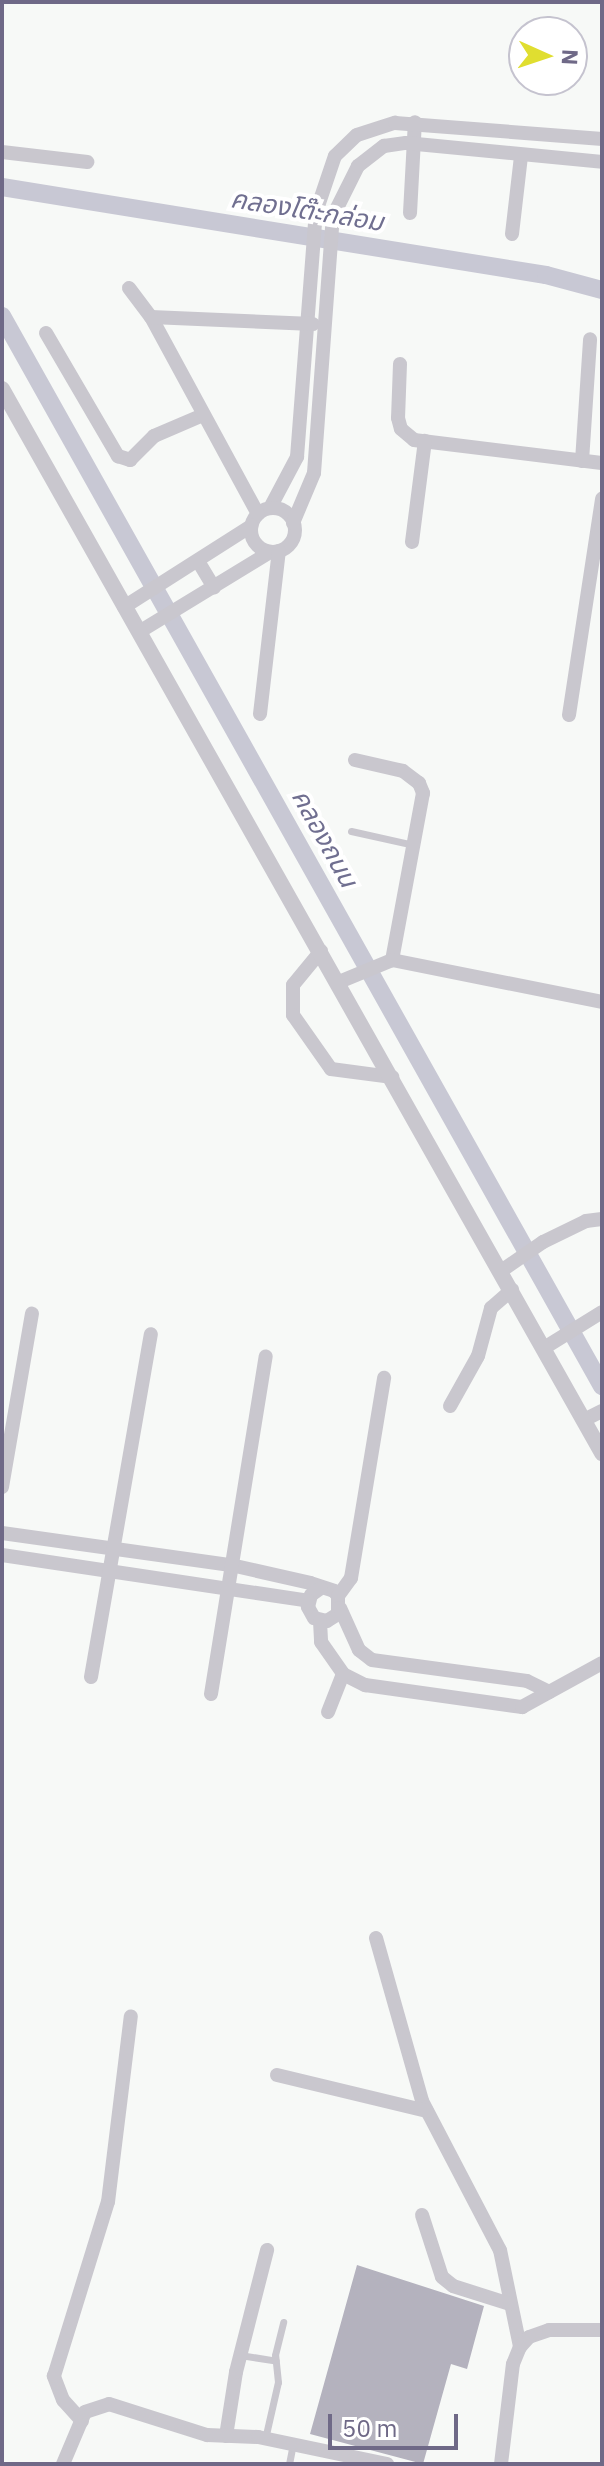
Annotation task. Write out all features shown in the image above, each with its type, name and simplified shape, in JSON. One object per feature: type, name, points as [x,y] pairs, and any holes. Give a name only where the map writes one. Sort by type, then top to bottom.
[{"type":"street","points":[[410,213],[415,122]]},
{"type":"street","points":[[130,603],[198,561],[260,516],[297,457],[316,212],[326,170],[346,144],[368,129],[415,122],[602,139]]},
{"type":"street","points":[[146,628],[294,537],[293,523],[314,473],[326,274],[333,216],[347,180],[369,154],[398,143],[602,162]]},
{"type":"street","points":[[2,152],[87,162]]},
{"type":"street","points":[[512,234],[521,156]]},
{"type":"street","points":[[129,288],[151,317],[260,516],[256,544],[274,552]]},
{"type":"street","points":[[151,317],[324,325]]},
{"type":"street","points":[[46,333],[118,456],[130,460],[154,436],[203,415]]},
{"type":"street","points":[[582,461],[590,339]]},
{"type":"street","points":[[400,364],[401,429],[425,441],[602,463]]},
{"type":"street","points":[[2,389],[146,628],[321,951],[345,979],[392,1077],[507,1267],[512,1290],[595,1421],[602,1453]]},
{"type":"street","points":[[412,542],[425,441]]},
{"type":"street","points":[[569,715],[602,499]]},
{"type":"street","points":[[260,516],[284,511],[293,523]]},
{"type":"street","points":[[260,714],[274,552]]},
{"type":"street","points":[[198,561],[214,588]]},
{"type":"street","points":[[355,760],[403,771],[419,783],[423,793],[387,961]]},
{"type":"street","points":[[321,951],[293,985],[291,1008],[298,1025],[331,1069],[392,1077]]},
{"type":"street","points":[[345,979],[387,961],[602,1002]]},
{"type":"street","points":[[507,1267],[543,1242],[586,1221],[602,1219]]},
{"type":"street","points":[[450,1406],[478,1356],[491,1308],[512,1290]]},
{"type":"street","points":[[548,1345],[602,1312]]},
{"type":"street","points":[[2,1487],[7,1421],[32,1314]]},
{"type":"street","points":[[91,1677],[151,1334]]},
{"type":"street","points":[[211,1694],[266,1356]]},
{"type":"street","points":[[308,1601],[310,1614],[320,1621],[333,1619],[351,1578],[384,1378]]},
{"type":"street","points":[[2,1533],[231,1565],[321,1588],[339,1602],[359,1650],[372,1660],[527,1681],[550,1692]]},
{"type":"street","points":[[2,1555],[308,1601]]},
{"type":"street","points":[[308,1601],[321,1588]]},
{"type":"street","points":[[320,1621],[321,1642],[343,1674],[365,1685],[522,1707],[602,1663]]},
{"type":"street","points":[[328,1712],[343,1674]]},
{"type":"street","points":[[376,1938],[427,2111],[500,2250],[520,2347]]},
{"type":"street","points":[[82,2421],[59,2393],[54,2376],[108,2202],[131,2016]]},
{"type":"street","points":[[277,2075],[427,2111]]},
{"type":"street","points":[[422,2215],[442,2277],[453,2286],[510,2304]]},
{"type":"street","points":[[226,2436],[240,2355],[267,2250]]},
{"type":"street","points":[[501,2464],[513,2364],[520,2347],[529,2337],[549,2330],[602,2330]]},
{"type":"street","points":[[63,2464],[82,2421],[95,2405],[109,2404],[207,2435],[265,2439],[387,2464]]},
{"type":"lane","points":[[351,831],[414,845]]},
{"type":"lane","points":[[265,2439],[278,2382],[276,2361],[283,2322]]},
{"type":"lane","points":[[240,2355],[276,2361]]},
{"type":"lane","points":[[289,2464],[293,2444]]},
{"type":"building","points":[[357,2265],[484,2306],[467,2369],[451,2364],[423,2464],[310,2434]]},
{"type":"waterway","name":"คลองโต๊ะกล่อม","points":[[2,187],[546,275],[602,290]]},
{"type":"waterway","name":"คลองถนน","points":[[2,316],[602,1386]]}]
